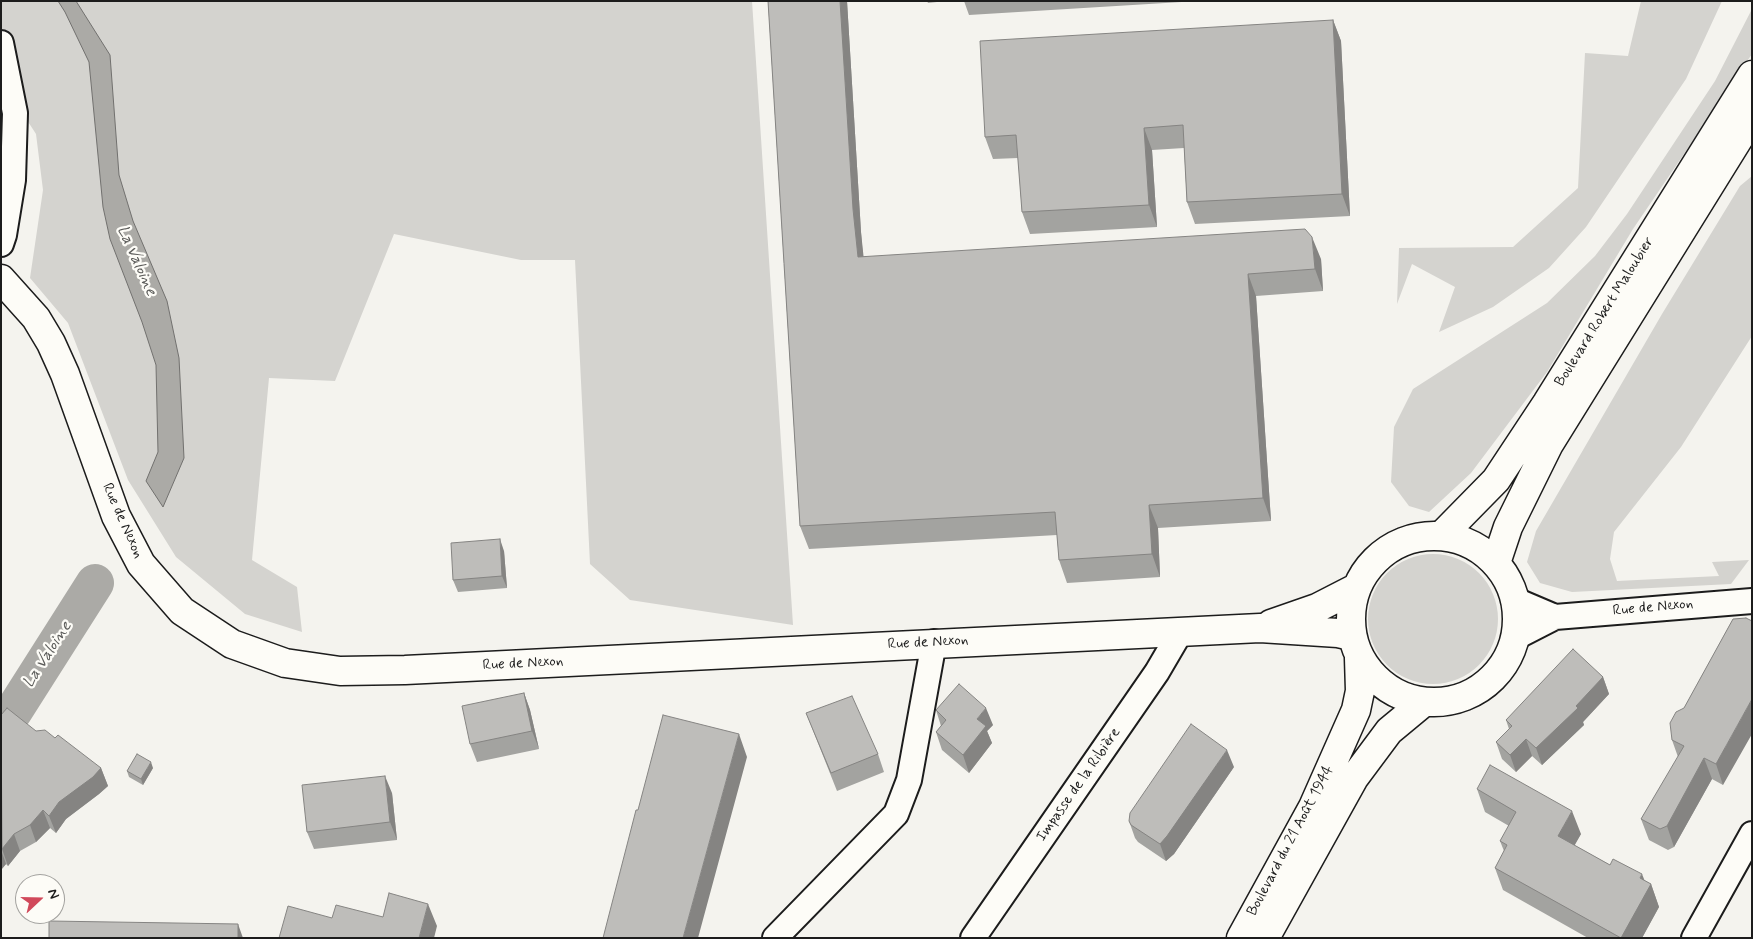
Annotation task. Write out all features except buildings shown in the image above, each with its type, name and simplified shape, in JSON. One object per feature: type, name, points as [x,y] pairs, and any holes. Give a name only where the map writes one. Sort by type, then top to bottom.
[{"type":"main road","name":"Boulevard Robert Maloubier","points":[[1442,536],[1496,480],[1553,395],[1752,76]]},
{"type":"main road","name":"Boulevard Robert Maloubier","points":[[1496,563],[1508,527],[1549,444],[1752,117]]},
{"type":"main road","name":"Rue de Nexon","points":[[1,279],[36,318],[51,343],[65,374],[116,516],[141,564],[182,611],[232,644],[285,663],[340,671],[405,670],[934,642],[1260,628],[1338,633],[1356,647]]},
{"type":"main road","points":[[1442,536],[1462,540],[1481,550],[1496,563],[1508,581],[1515,600],[1517,619],[1516,637],[1507,660],[1492,680],[1472,694],[1449,702],[1424,702],[1398,694],[1374,678],[1356,647],[1351,610],[1356,588],[1369,566],[1378,556],[1394,545],[1417,537],[1442,536]]},
{"type":"main road","name":"Rue de Nexon","points":[[1260,628],[1317,608],[1356,588]]},
{"type":"main road","name":"Boulevard du 21 Août 1944","points":[[1241,938],[1313,807],[1356,710],[1360,692],[1356,647]]},
{"type":"main road","name":"Boulevard du 21 Août 1944","points":[[1266,938],[1354,778],[1389,731],[1424,702]]},
{"type":"street","points":[[1,43],[15,113],[8,142],[13,180],[1,244]]},
{"type":"street","name":"Rue de Nexon","points":[[1515,600],[1555,617]]},
{"type":"street","name":"Rue de Nexon","points":[[1516,637],[1555,617],[1752,600]]},
{"type":"street","name":"Impasse de la Ribière","points":[[973,938],[1158,672],[1181,631]]},
{"type":"street","points":[[775,938],[896,814],[909,780],[922,718],[934,642]]},
{"type":"street","points":[[1694,938],[1752,834]]},
{"type":"shaded area","points":[[1,1],[752,1],[793,625],[630,600],[590,564],[575,260],[521,260],[394,234],[335,381],[269,378],[252,560],[297,587],[302,632],[245,614],[176,557],[128,480],[68,323],[30,278],[43,190],[36,134],[1,80]]},
{"type":"shaded area","points":[[1641,1],[1722,1],[1686,79],[1586,227],[1549,268],[1493,307],[1439,332],[1455,287],[1412,264],[1397,304],[1399,248],[1513,247],[1578,188],[1585,53],[1628,56]]},
{"type":"shaded area","points":[[1752,9],[1752,54],[1633,229],[1547,372],[1471,473],[1429,512],[1409,506],[1391,482],[1394,427],[1413,389],[1547,303],[1595,256],[1627,214],[1715,81]]},
{"type":"shaded area","points":[[1752,176],[1752,336],[1681,447],[1614,532],[1610,559],[1617,581],[1719,576],[1712,562],[1749,560],[1731,584],[1572,592],[1540,583],[1527,562],[1536,531],[1662,314],[1740,186]]},
{"type":"shaded area","points":[[1433,554],[1446,555],[1458,559],[1479,573],[1493,594],[1497,606],[1497,632],[1493,644],[1479,665],[1458,679],[1446,683],[1433,684],[1420,683],[1408,679],[1387,665],[1373,644],[1369,632],[1368,619],[1369,606],[1373,594],[1387,573],[1408,559],[1420,555]]},
{"type":"water","points":[[58,1],[76,1],[110,55],[119,175],[133,221],[167,301],[179,358],[184,458],[163,507],[146,481],[158,452],[156,365],[142,322],[110,239],[103,207],[89,62]]},
{"type":"water","points":[[29,678],[43,686],[1,740],[1,703]]},
{"type":"waterway","name":"La Valoine","points":[[1,726],[13,712],[95,583]]}]
